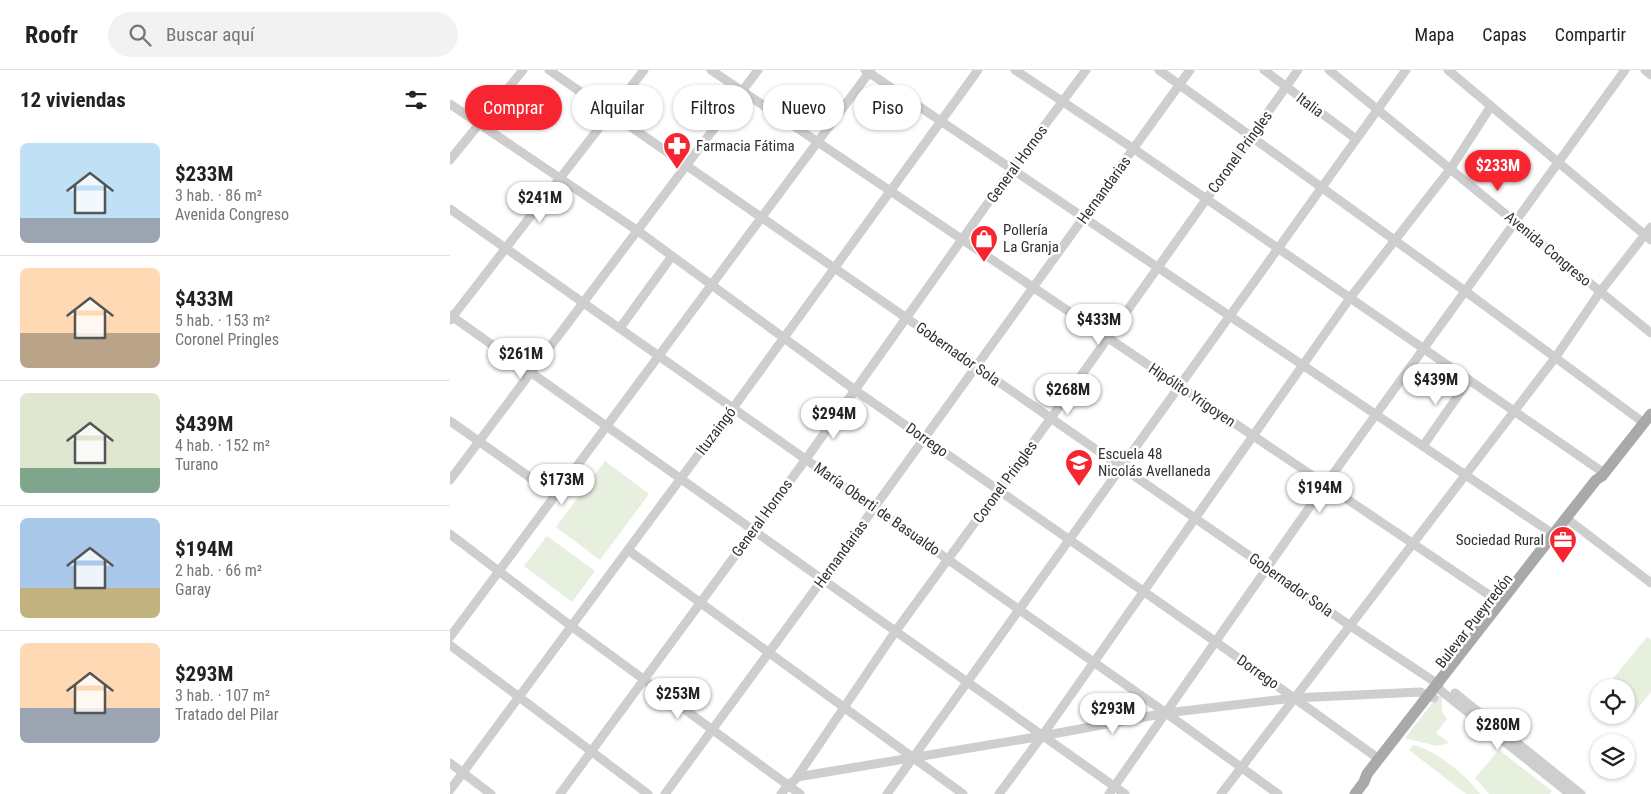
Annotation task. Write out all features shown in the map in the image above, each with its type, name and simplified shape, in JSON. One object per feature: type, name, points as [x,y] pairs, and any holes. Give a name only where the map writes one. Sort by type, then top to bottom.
[{"type":"main road","name":"Bulevar Pueyrredón","points":[[1364,782],[1371,778],[1501,603],[1569,520],[1596,480],[1604,475],[1647,419]]},
{"type":"main road","name":"Bulevar Pueyrredón","points":[[1355,794],[1364,782],[1367,774],[1437,690],[1556,536]]},
{"type":"street","points":[[511,85],[523,70]]},
{"type":"street","name":"Gobernador Sola","points":[[549,70],[572,86]]},
{"type":"street","points":[[632,85],[644,70]]},
{"type":"street","name":"Hipólito Yrigoyen","points":[[710,70],[733,85]]},
{"type":"street","points":[[747,85],[758,70]]},
{"type":"street","name":"Ituzaingó","points":[[450,790],[733,408],[978,70]]},
{"type":"street","points":[[1015,70],[1423,348],[1604,475]]},
{"type":"street","name":"General Hornos","points":[[560,794],[806,459],[1012,169],[1086,70]]},
{"type":"street","points":[[1159,70],[1555,358],[1647,419]]},
{"type":"street","name":"Hernandarias","points":[[665,794],[822,580],[1032,287],[1134,150],[1190,70]]},
{"type":"street","name":"Italia","points":[[1264,70],[1356,139]]},
{"type":"street","name":"Coronel Pringles","points":[[781,794],[797,776],[895,632],[1051,418],[1298,70]]},
{"type":"street","name":"Avenida Congreso","points":[[1329,70],[1651,332]]},
{"type":"street","points":[[887,794],[1406,70]]},
{"type":"street","points":[[1448,70],[1648,238]]},
{"type":"street","points":[[1111,790],[1325,485],[1625,70]]},
{"type":"street","points":[[1644,70],[1651,75]]},
{"type":"street","points":[[450,637],[762,218],[868,71],[1556,536]]},
{"type":"street","name":"Hipólito Yrigoyen","points":[[753,98],[1501,603]]},
{"type":"street","name":"Dorrego","points":[[450,104],[465,114]]},
{"type":"street","points":[[999,794],[1144,592],[1350,298],[1451,168],[1491,106]]},
{"type":"street","points":[[450,160],[474,130]]},
{"type":"street","name":"Dorrego","points":[[488,130],[638,231],[855,390],[1216,642],[1379,759]]},
{"type":"street","points":[[598,130],[451,317],[1042,736],[1111,790],[1125,794]]},
{"type":"street","name":"Gobernador Sola","points":[[635,130],[1349,625],[1437,690]]},
{"type":"street","points":[[450,480],[713,130]]},
{"type":"street","name":"María Oberti de Basualdo","points":[[450,209],[1020,609],[1278,794]]},
{"type":"street","points":[[1221,794],[1555,358],[1600,292],[1648,238],[1651,227]]},
{"type":"street","points":[[620,328],[672,256]]},
{"type":"street","points":[[1423,446],[1469,380]]},
{"type":"street","points":[[450,421],[555,495]]},
{"type":"street","points":[[1569,520],[1651,583]]},
{"type":"street","points":[[450,534],[571,626],[800,794]]},
{"type":"street","points":[[628,550],[964,794]]},
{"type":"street","points":[[450,645],[648,794]]},
{"type":"street","points":[[1437,690],[1570,794]]},
{"type":"street","points":[[797,776],[1042,736],[1166,713],[1294,698],[1437,690],[1581,794]]},
{"type":"street","points":[[450,763],[491,794]]},
{"type":"green space","points":[[605,461],[649,494],[600,560],[556,527]]},
{"type":"green space","points":[[547,536],[595,571],[572,602],[524,566]]},
{"type":"green space","points":[[1647,637],[1651,640],[1651,692],[1635,712],[1635,679],[1613,679]]},
{"type":"green space","points":[[1438,696],[1442,696],[1442,712],[1447,719],[1436,733],[1449,743],[1437,746],[1405,738]]},
{"type":"green space","points":[[1413,745],[1431,752],[1450,764],[1480,794],[1466,794],[1409,750]]},
{"type":"green space","points":[[1499,750],[1552,791],[1550,794],[1489,794],[1475,778]]},
{"type":"place","name":"Farmacia Fátima","points":[[677,170]]},
{"type":"place","name":"Pollería La Granja","points":[[984,263]]},
{"type":"place","name":"Escuela 48 Nicolás Avellaneda","points":[[1079,487]]},
{"type":"place","name":"Sociedad Rural","points":[[1563,564]]}]
